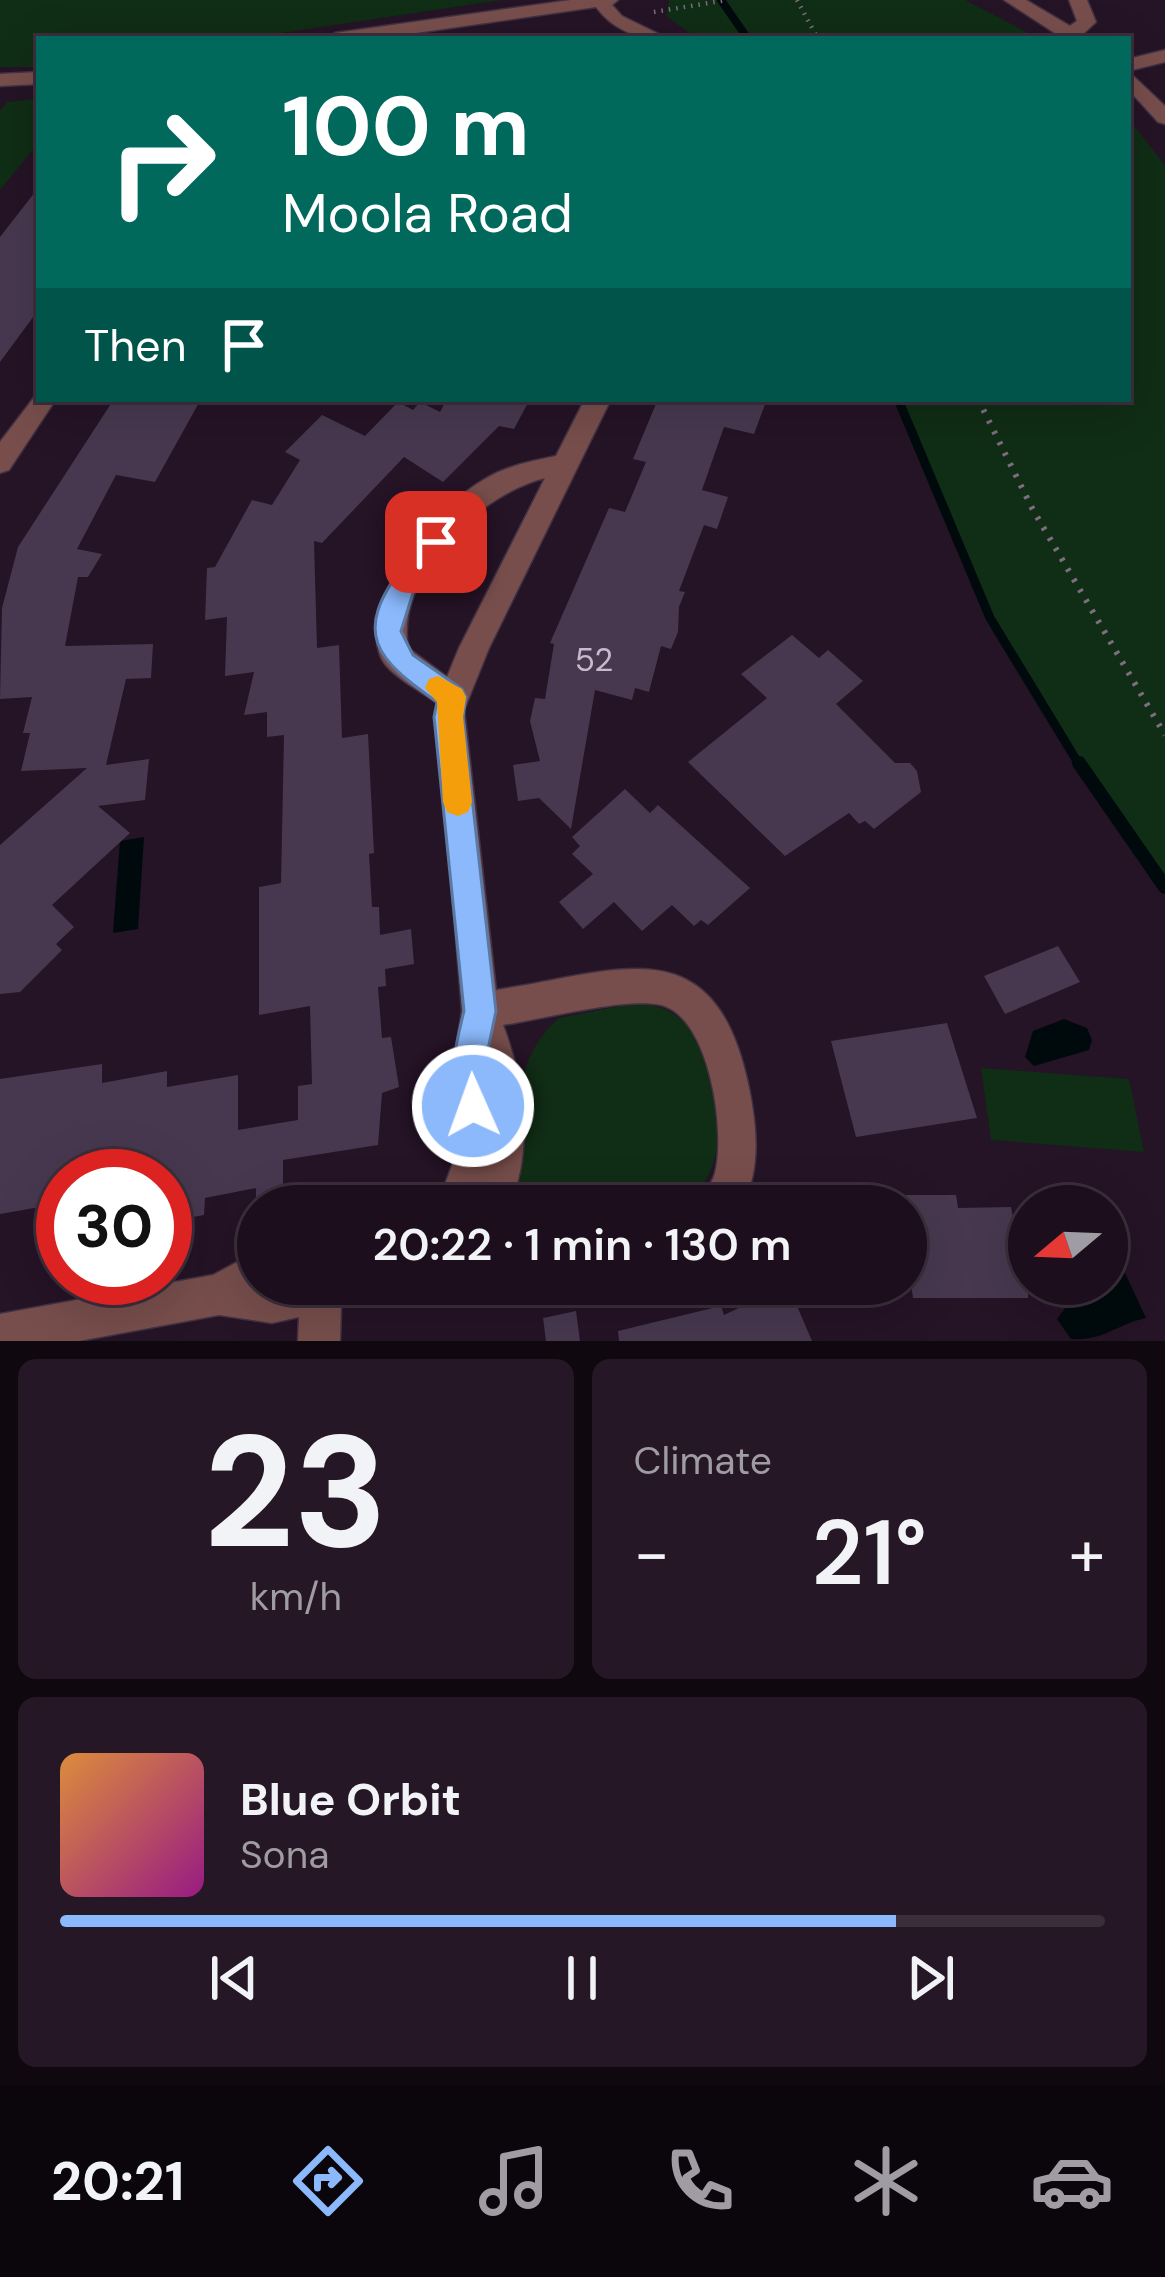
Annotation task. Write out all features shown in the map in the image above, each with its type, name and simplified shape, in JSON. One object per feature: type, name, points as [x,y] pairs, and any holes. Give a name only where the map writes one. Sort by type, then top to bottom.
[{"type":"street","points":[[355,36],[609,0]]},
{"type":"street","points":[[1013,0],[1072,36]]},
{"type":"street","points":[[1075,36],[1087,22],[1078,0]]},
{"type":"street","points":[[600,1],[615,20],[653,36]]},
{"type":"street","points":[[1131,64],[1165,56]]},
{"type":"street","points":[[0,80],[36,78]]},
{"type":"street","points":[[1131,80],[1165,118]]},
{"type":"street","points":[[0,463],[41,402]]},
{"type":"street","points":[[471,1185],[477,1152],[469,1059],[480,1011],[448,717],[452,697],[597,402]]},
{"type":"street","points":[[452,697],[394,654],[388,623],[399,594],[420,561],[477,498],[514,477],[566,464]]},
{"type":"street","points":[[480,1011],[643,985],[662,986],[704,1012],[729,1087],[737,1146],[731,1185]]},
{"type":"street","points":[[219,1294],[237,1283]]},
{"type":"street","points":[[0,1335],[219,1294],[237,1297]]},
{"type":"street","points":[[319,1341],[332,1305]]},
{"type":"path","points":[[642,7],[651,13],[728,0]]},
{"type":"path","points":[[797,0],[816,36]]},
{"type":"path","points":[[979,402],[1032,508],[1165,736]]},
{"type":"green space","points":[[0,0],[502,0],[261,36],[36,36],[36,67],[0,67]]},
{"type":"green space","points":[[669,0],[965,0],[1034,36],[694,36],[666,16]]},
{"type":"green space","points":[[36,99],[36,146],[0,190],[0,111],[7,102]]},
{"type":"green space","points":[[1131,122],[1165,165],[1165,887],[1092,785],[990,618],[899,402],[1131,402]]},
{"type":"green space","points":[[635,1003],[655,1006],[685,1023],[709,1063],[719,1118],[718,1145],[702,1185],[516,1185],[516,1122],[523,1077],[542,1036],[559,1018]]},
{"type":"green space","points":[[981,1068],[1129,1079],[1144,1152],[991,1140]]},
{"type":"shaded area","points":[[144,837],[138,929],[113,933],[120,841]]},
{"type":"shaded area","points":[[1064,1019],[1087,1028],[1092,1040],[1089,1050],[1034,1066],[1025,1057],[1033,1031]]},
{"type":"shaded area","points":[[1128,1279],[1146,1318],[1093,1337],[1071,1339],[1057,1319],[1067,1305],[1128,1305]]},
{"type":"building","points":[[36,191],[36,313],[0,362],[0,237]]},
{"type":"building","points":[[112,402],[199,402],[155,482],[116,475],[77,549],[102,554],[88,577],[78,577],[65,646],[153,644],[151,678],[126,679],[106,765],[149,759],[145,800],[98,806],[130,833],[52,905],[74,927],[56,944],[62,950],[20,992],[0,994],[0,845],[87,768],[21,771],[30,733],[23,733],[32,697],[0,699],[2,608],[18,547]]},
{"type":"building","points":[[398,402],[413,410],[420,402],[440,412],[445,402],[528,402],[514,429],[499,426],[443,482],[404,457],[322,543],[314,541],[317,648],[339,645],[342,738],[368,734],[372,907],[379,907],[380,935],[411,929],[414,964],[385,969],[386,986],[378,987],[382,1038],[391,1037],[399,1087],[382,1093],[378,1145],[283,1160],[283,1185],[237,1185],[237,1192],[205,1198],[204,1215],[192,1217],[192,1149],[36,1149],[36,1208],[0,1214],[0,1079],[102,1064],[102,1083],[167,1071],[167,1087],[238,1075],[238,1130],[298,1120],[298,1086],[312,1084],[310,1006],[259,1015],[259,887],[281,883],[284,735],[267,737],[267,712],[244,715],[254,672],[225,676],[227,617],[205,620],[207,568],[215,567],[252,500],[272,505],[300,460],[285,452],[322,415],[365,436]]},
{"type":"building","points":[[657,402],[766,402],[754,434],[724,427],[702,490],[728,497],[717,529],[704,525],[679,591],[685,592],[678,632],[671,649],[661,646],[649,692],[635,688],[632,700],[595,690],[571,829],[539,798],[518,801],[513,765],[540,761],[530,721],[535,698],[545,699],[554,644],[550,643],[609,508],[625,512],[646,462],[633,459]]},
{"type":"building","points":[[792,635],[819,658],[828,650],[863,681],[836,704],[895,763],[910,763],[917,771],[921,792],[874,829],[865,821],[859,824],[849,813],[785,856],[688,762],[767,698],[741,674]]},
{"type":"building","points":[[625,789],[650,813],[658,805],[750,888],[708,925],[701,920],[694,926],[672,905],[642,931],[614,902],[583,929],[559,902],[593,874],[572,854],[580,846],[572,837]]},
{"type":"building","points":[[1058,946],[1080,982],[1005,1014],[984,976]]},
{"type":"building","points":[[947,1023],[977,1118],[856,1137],[831,1041]]},
{"type":"building","points":[[927,1195],[956,1195],[958,1208],[1008,1207],[1008,1298],[927,1298]]},
{"type":"building","points":[[745,1305],[796,1305],[812,1341],[619,1341],[618,1331],[721,1306],[724,1315]]},
{"type":"building","points":[[576,1311],[580,1341],[546,1341],[543,1318]]},
{"type":"waterway","points":[[721,0],[746,36]]},
{"type":"waterway","points":[[899,402],[990,618],[1080,766]]},
{"type":"waterway","points":[[1079,763],[1165,887]]},
{"type":"slow traffic","points":[[438,688],[452,697],[448,717],[458,802]]},
{"type":"route","points":[[436,542],[405,584],[391,611],[388,631],[394,654],[452,697],[448,717],[480,1011],[469,1059],[473,1106]]}]
